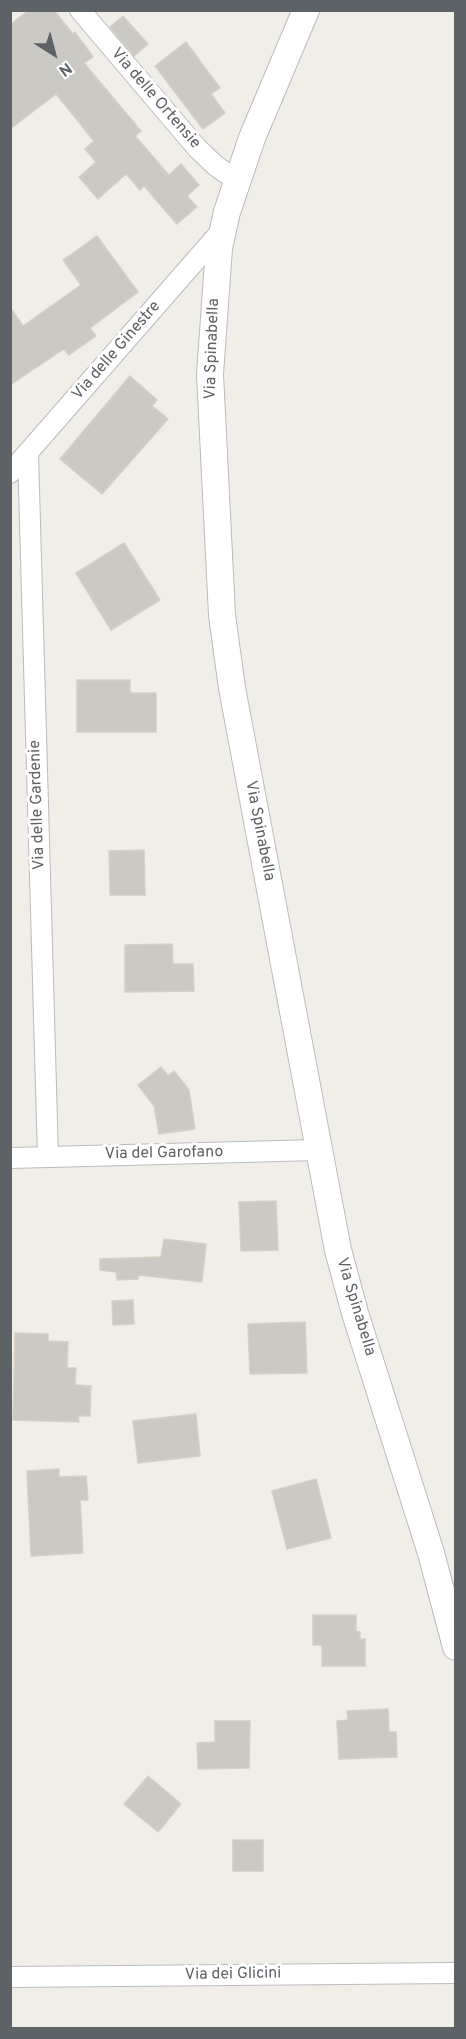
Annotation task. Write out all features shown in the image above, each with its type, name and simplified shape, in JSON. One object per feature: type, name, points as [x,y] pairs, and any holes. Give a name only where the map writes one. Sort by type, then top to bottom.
[{"type":"street","name":"Via delle Ortensie","points":[[80,10],[197,148],[237,181]]},
{"type":"street","name":"Via Spinabella","points":[[306,10],[252,138],[223,229],[217,265],[210,374],[222,615],[232,688],[318,1150],[348,1287],[431,1553],[456,1647]]},
{"type":"street","name":"Via delle Ginestre","points":[[10,473],[223,229]]},
{"type":"street","name":"Via delle Gardenie","points":[[28,453],[48,1157]]},
{"type":"street","name":"Via del Garofano","points":[[10,1158],[318,1150]]},
{"type":"street","name":"Via dei Glicini","points":[[10,1977],[456,1972]]},
{"type":"building","points":[[29,10],[54,10],[73,34],[75,32],[93,57],[84,63],[141,131],[135,136],[169,175],[181,164],[199,185],[187,196],[197,207],[177,224],[144,186],[140,190],[126,174],[98,199],[79,177],[96,162],[85,149],[94,141],[56,94],[10,129],[10,25]]},
{"type":"building","points":[[123,16],[148,44],[134,56],[110,27]]},
{"type":"building","points":[[186,42],[220,88],[211,94],[225,113],[203,129],[155,66]]},
{"type":"building","points":[[97,236],[138,292],[90,328],[96,336],[69,355],[64,349],[10,385],[10,307],[23,326],[81,285],[63,260]]},
{"type":"building","points":[[130,376],[157,400],[152,406],[168,419],[102,494],[60,459]]},
{"type":"building","points":[[124,543],[160,600],[111,630],[76,573]]},
{"type":"building","points":[[77,680],[130,680],[130,693],[156,693],[156,732],[77,732]]},
{"type":"building","points":[[144,850],[145,895],[110,895],[109,851]]},
{"type":"building","points":[[172,944],[173,964],[193,964],[194,991],[125,992],[125,945]]},
{"type":"building","points":[[161,1067],[168,1076],[174,1071],[189,1090],[195,1129],[159,1134],[154,1106],[138,1085]]},
{"type":"building","points":[[276,1201],[278,1250],[241,1251],[239,1202]]},
{"type":"building","points":[[164,1239],[206,1244],[202,1282],[138,1275],[138,1279],[117,1280],[116,1272],[100,1270],[100,1259],[161,1257]]},
{"type":"building","points":[[133,1300],[134,1324],[113,1325],[112,1301]]},
{"type":"building","points":[[305,1322],[307,1373],[250,1374],[248,1324]]},
{"type":"building","points":[[15,1333],[48,1334],[48,1341],[68,1342],[67,1368],[76,1368],[75,1385],[91,1386],[90,1416],[78,1416],[79,1422],[13,1420]]},
{"type":"building","points":[[196,1414],[200,1456],[138,1463],[133,1421]]},
{"type":"building","points":[[59,1469],[59,1477],[86,1476],[88,1500],[80,1500],[83,1553],[31,1556],[27,1471]]},
{"type":"building","points":[[316,1479],[331,1538],[287,1549],[272,1491]]},
{"type":"building","points":[[313,1615],[356,1615],[356,1631],[360,1632],[360,1639],[365,1639],[365,1666],[322,1666],[322,1645],[313,1645]]},
{"type":"building","points":[[388,1709],[389,1732],[396,1732],[397,1757],[339,1759],[337,1721],[348,1720],[347,1711]]},
{"type":"building","points":[[215,1721],[250,1721],[249,1768],[198,1769],[197,1743],[215,1742]]},
{"type":"building","points":[[148,1776],[181,1804],[158,1832],[124,1804]]},
{"type":"building","points":[[233,1840],[263,1840],[263,1871],[233,1871]]}]
